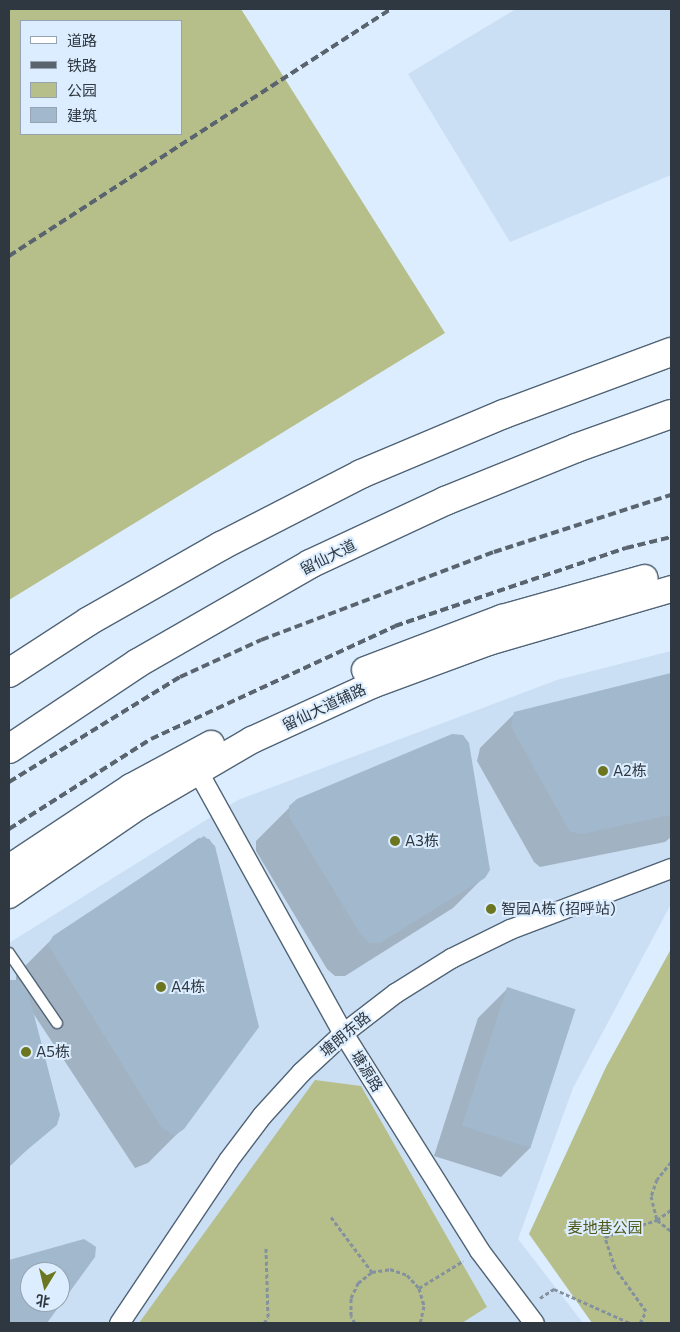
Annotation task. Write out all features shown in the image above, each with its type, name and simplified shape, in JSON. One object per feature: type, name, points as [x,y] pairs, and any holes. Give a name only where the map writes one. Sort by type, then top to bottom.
[{"type":"main road","points":[[9,673],[89,621],[222,546],[361,474],[504,414],[671,352]]},
{"type":"main road","name":"留仙大道","points":[[9,749],[138,663],[310,564],[453,498],[576,448],[671,414]]},
{"type":"main road","name":"留仙大道辅路","points":[[9,895],[139,806],[245,725],[418,647],[511,615],[671,572]]},
{"type":"main road","name":"留仙大道辅路","points":[[9,868],[131,787],[252,740],[372,685],[489,642],[671,589]]},
{"type":"street","name":"塘源路","points":[[193,764],[343,1033],[479,1250],[534,1323]]},
{"type":"street","name":"塘朗东路","points":[[124,1320],[228,1160],[262,1115],[301,1072],[343,1033],[395,993],[451,958],[510,929],[671,868]]},
{"type":"lane","points":[[9,953],[57,1024]]},
{"type":"path","points":[[671,1162],[657,1179],[651,1196],[657,1220],[671,1231]]},
{"type":"path","points":[[640,1323],[646,1311],[615,1268],[605,1237],[657,1220],[671,1210]]},
{"type":"path","points":[[331,1216],[372,1272]]},
{"type":"path","points":[[264,1323],[268,1317],[266,1248]]},
{"type":"path","points":[[355,1323],[351,1316],[350,1298],[358,1283],[372,1272],[390,1269],[407,1275],[419,1288],[424,1306],[420,1323]]},
{"type":"path","points":[[419,1288],[448,1271]]},
{"type":"path","points":[[554,1290],[630,1323]]},
{"type":"shaded area","points":[[516,9],[671,9],[671,175],[510,242],[408,74]]},
{"type":"shaded area","points":[[671,651],[671,904],[573,1088],[518,1239],[583,1323],[9,1323],[9,943],[238,800],[557,680]]},
{"type":"green space","points":[[9,9],[241,9],[445,333],[9,600]]},
{"type":"green space","name":"麦地巷公园","points":[[671,949],[671,1323],[592,1323],[529,1234],[606,1067]]},
{"type":"green space","points":[[315,1080],[361,1086],[487,1307],[462,1323],[139,1323]]},
{"type":"building","name":"A2栋","points":[[671,673],[671,815],[582,834],[570,832],[511,727],[514,712]]},
{"type":"building","name":"A3栋","points":[[452,734],[463,735],[469,743],[490,870],[485,878],[380,943],[369,943],[361,935],[289,817],[289,806],[297,799]]},
{"type":"building","name":"A4栋","points":[[204,836],[215,846],[259,1027],[184,1129],[174,1136],[161,1127],[48,945],[53,936]]},
{"type":"building","name":"A5栋","points":[[9,980],[19,980],[27,988],[60,1115],[57,1125],[9,1165]]},
{"type":"building","points":[[507,987],[575,1009],[530,1148],[462,1126]]},
{"type":"building","points":[[84,1239],[96,1247],[95,1257],[70,1291],[70,1262],[20,1262],[20,1312],[55,1312],[47,1323],[9,1323],[9,1260]]},
{"type":"railway","points":[[9,256],[391,9]]},
{"type":"railway","points":[[9,782],[180,677],[261,640],[494,552],[671,495]]},
{"type":"railway","points":[[9,829],[151,739],[395,626],[626,548],[671,537]]},
{"type":"place","name":"A2栋","points":[[603,771]]},
{"type":"place","name":"A3栋","points":[[395,841]]},
{"type":"place","name":"智园A栋 (招呼站)","points":[[491,909]]},
{"type":"place","name":"A4栋","points":[[161,987]]},
{"type":"place","name":"A5栋","points":[[26,1052]]}]
